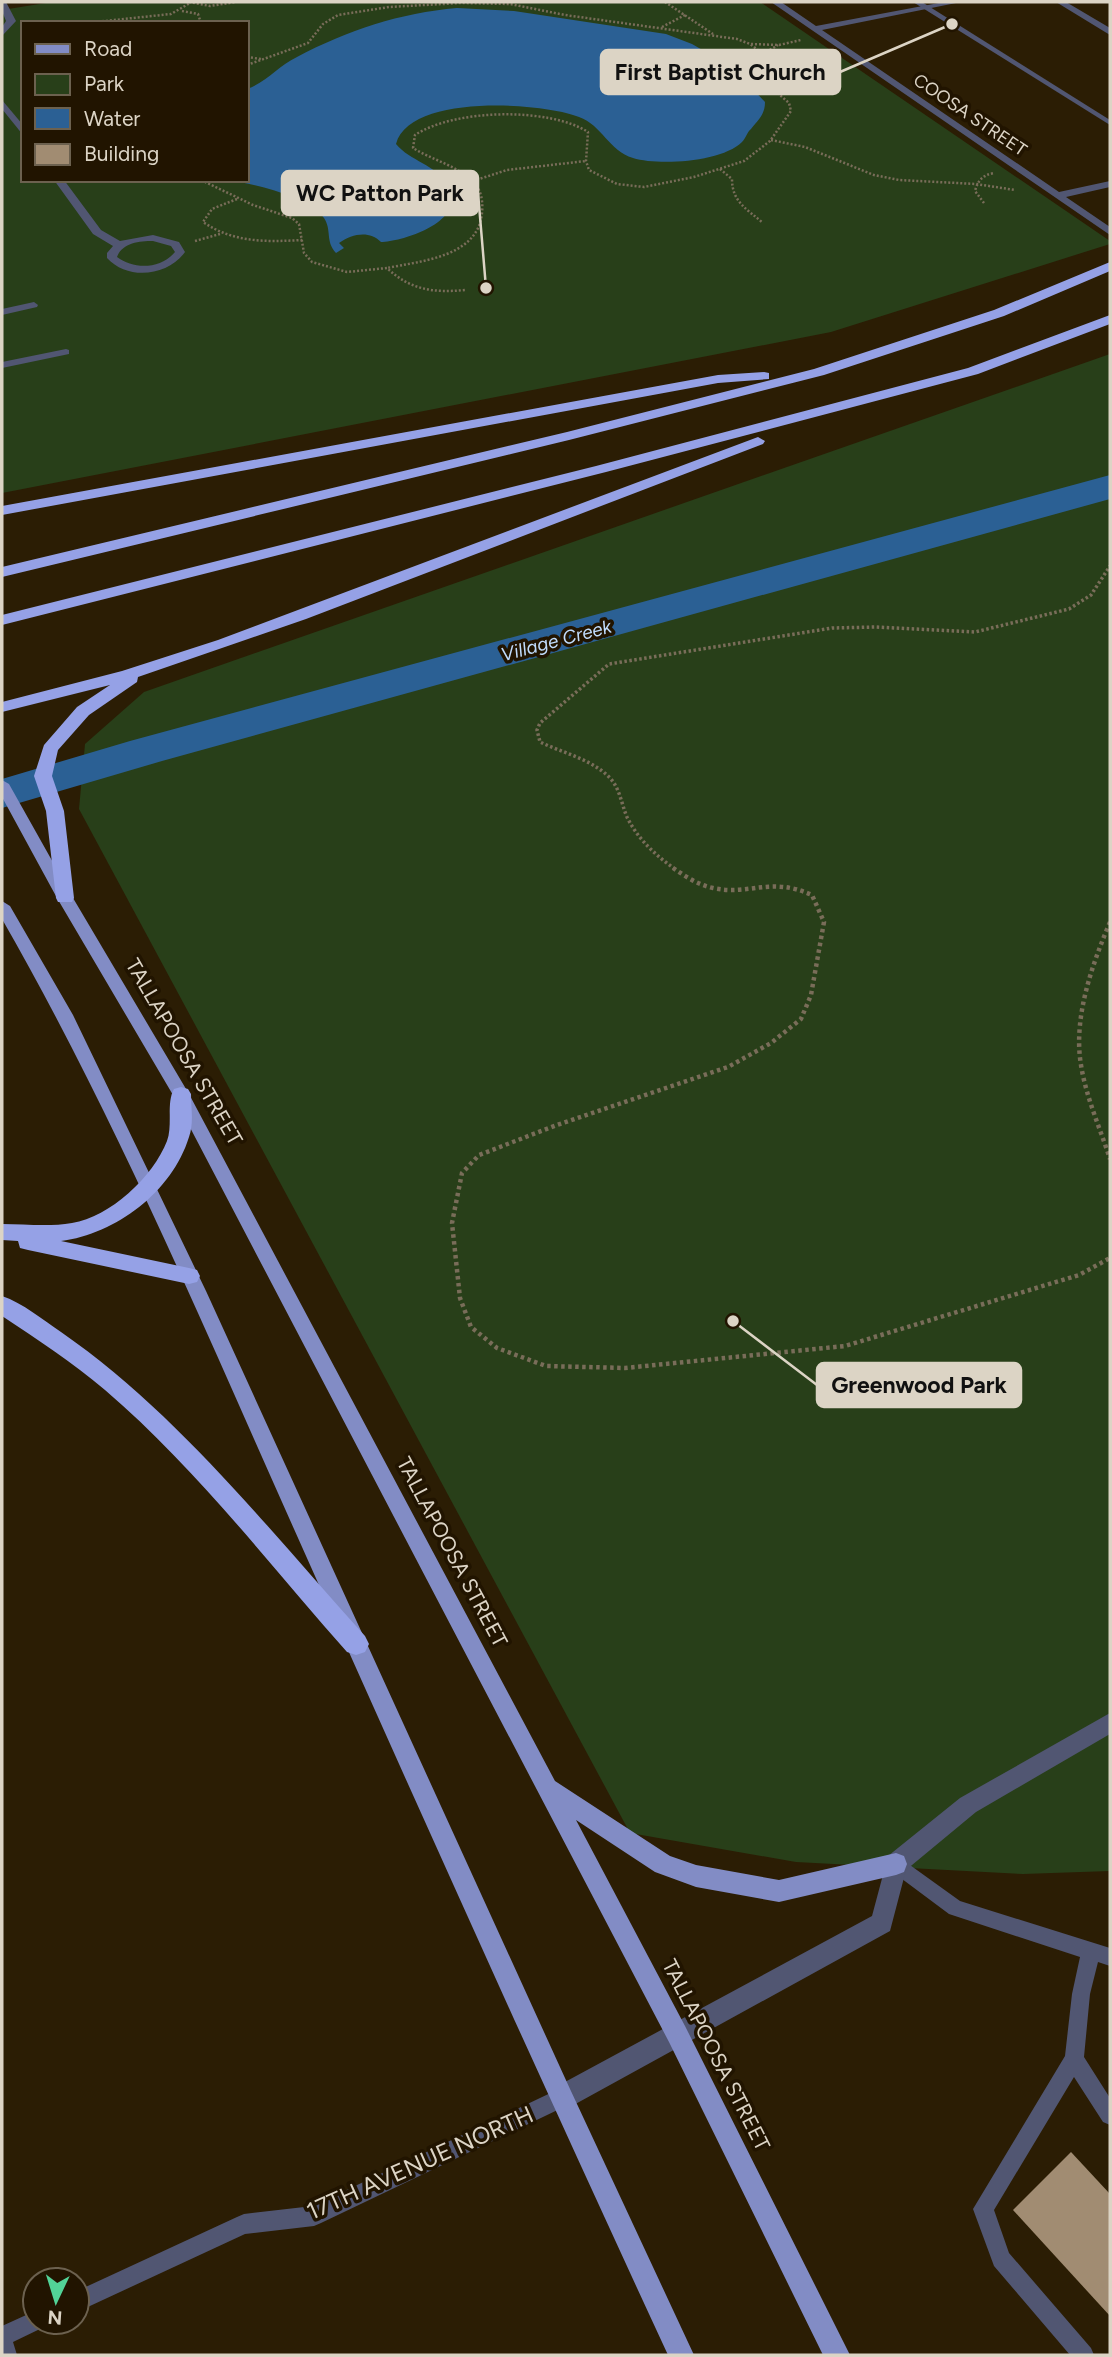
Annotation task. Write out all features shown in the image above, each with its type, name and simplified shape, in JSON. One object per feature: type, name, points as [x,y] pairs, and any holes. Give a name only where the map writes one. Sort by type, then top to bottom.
[{"type":"highway","points":[[2,572],[542,443],[819,372],[999,313],[1110,266]]},
{"type":"highway","points":[[5,620],[588,473],[905,389],[973,370],[1110,319]]},
{"type":"highway","points":[[2,511],[718,379],[819,372]]},
{"type":"highway","points":[[2,707],[144,669],[314,611],[673,471],[905,389]]},
{"type":"highway","points":[[65,898],[55,811],[43,776],[50,748],[83,711],[144,669]]},
{"type":"highway","points":[[2,1234],[57,1233],[93,1226],[124,1208],[164,1168],[180,1136],[181,1094]]},
{"type":"highway","points":[[2,1234],[189,1276]]},
{"type":"highway","points":[[2,1305],[35,1326],[126,1395],[231,1505],[356,1644]]},
{"type":"main road","name":"TALLAPOOSA STREET","points":[[2,784],[65,898],[181,1094],[677,2034],[837,2355]]},
{"type":"main road","points":[[2,905],[65,1014],[189,1276],[561,2098],[681,2355]]},
{"type":"main road","points":[[547,1787],[663,1864],[696,1877],[779,1891],[896,1864]]},
{"type":"street","points":[[2,2],[11,21],[2,33]]},
{"type":"street","name":"COOSA STREET","points":[[775,2],[813,34],[1110,232]]},
{"type":"street","points":[[813,34],[957,2]]},
{"type":"street","points":[[1060,2],[1110,32]]},
{"type":"street","points":[[2,103],[21,129]]},
{"type":"street","points":[[60,182],[97,232],[120,245],[153,238],[175,244],[180,252],[173,261],[158,267],[129,267],[112,258],[112,253],[120,245]]},
{"type":"street","points":[[1057,196],[1110,184]]},
{"type":"street","points":[[896,1864],[968,1805],[1110,1723]]},
{"type":"street","name":"17TH AVENUE NORTH","points":[[561,2098],[882,1923],[896,1864]]},
{"type":"lane","points":[[917,2],[1110,123]]},
{"type":"lane","points":[[2,312],[34,305]]},
{"type":"lane","points":[[2,365],[66,352]]},
{"type":"lane","points":[[896,1864],[955,1908],[1110,1957]]},
{"type":"lane","points":[[1084,2355],[1001,2259],[982,2209],[1074,2059],[1081,1994],[1091,1951]]},
{"type":"lane","points":[[1074,2059],[1110,2115]]},
{"type":"lane","name":"17TH AVENUE NORTH","points":[[91,2295],[244,2224],[314,2216],[561,2098]]},
{"type":"lane","points":[[7,2355],[2,2339],[21,2329]]},
{"type":"path","points":[[182,11],[189,3],[210,6],[236,2]]},
{"type":"path","points":[[248,65],[308,43],[323,24],[338,15],[389,7],[485,2],[578,18],[713,35],[750,44],[779,45]]},
{"type":"path","points":[[522,2],[525,7]]},
{"type":"path","points":[[665,2],[713,35]]},
{"type":"path","points":[[95,21],[182,11],[198,14],[210,6]]},
{"type":"path","points":[[198,14],[200,21]]},
{"type":"path","points":[[660,28],[685,15]]},
{"type":"path","points":[[763,54],[779,45],[813,34]]},
{"type":"path","points":[[204,182],[292,218],[299,224],[304,254],[312,262],[329,269],[366,272],[437,257],[471,242],[480,230],[484,215],[482,196],[473,181],[413,148],[412,140],[416,133],[457,119],[555,118],[572,121],[589,132],[587,167],[593,173],[616,184],[648,187],[720,168],[752,156],[771,140],[791,111],[789,103],[765,82],[763,54],[750,44]]},
{"type":"path","points":[[248,57],[266,59]]},
{"type":"path","points":[[771,140],[805,148],[874,175],[920,183],[976,184],[1018,190]]},
{"type":"path","points":[[473,181],[507,170],[586,161]]},
{"type":"path","points":[[720,168],[732,179],[732,194],[738,202],[763,223]]},
{"type":"path","points":[[984,203],[975,191],[976,184],[981,178],[1001,171]]},
{"type":"path","points":[[238,198],[215,207],[205,215],[204,222],[221,234],[248,241],[302,240]]},
{"type":"path","points":[[192,242],[221,234]]},
{"type":"path","points":[[387,268],[400,282],[413,289],[449,292],[465,290]]},
{"type":"path","points":[[1110,566],[1091,595],[1069,609],[975,632],[876,627],[832,628],[609,664],[540,723],[537,730],[540,742],[599,769],[614,783],[630,821],[646,845],[677,870],[705,887],[779,885],[800,889],[812,895],[824,922],[811,995],[801,1019],[771,1043],[728,1067],[557,1125],[479,1155],[462,1173],[452,1223],[460,1298],[471,1326],[497,1348],[546,1366],[625,1368],[845,1346],[1079,1275],[1110,1258]]},
{"type":"path","points":[[1110,922],[1102,939],[1080,1025],[1080,1063],[1110,1159]]},
{"type":"green space","points":[[52,2],[760,2],[1110,241],[1110,244],[831,332],[2,493],[2,10]]},
{"type":"green space","points":[[1110,354],[1110,1871],[1023,1874],[796,1862],[630,1833],[79,809],[85,744],[144,692]]},
{"type":"water","points":[[457,8],[514,11],[666,34],[692,44],[732,67],[765,102],[764,110],[743,140],[733,149],[706,158],[674,162],[644,160],[625,155],[587,121],[561,112],[536,108],[478,106],[425,117],[406,128],[396,144],[442,178],[452,197],[450,208],[443,218],[419,233],[381,242],[366,235],[349,237],[339,243],[344,248],[336,253],[326,222],[316,210],[280,192],[238,182],[248,182],[248,88],[297,57],[355,31],[436,10]]},
{"type":"building","points":[[1071,2152],[1110,2194],[1110,2316],[1013,2210]]},
{"type":"waterway","name":"Village Creek","points":[[2,794],[146,751],[1110,487]]},
{"type":"place","name":"First Baptist Church","points":[[952,24]]},
{"type":"place","name":"WC Patton Park","points":[[486,288]]},
{"type":"place","name":"Greenwood Park","points":[[733,1321]]}]
